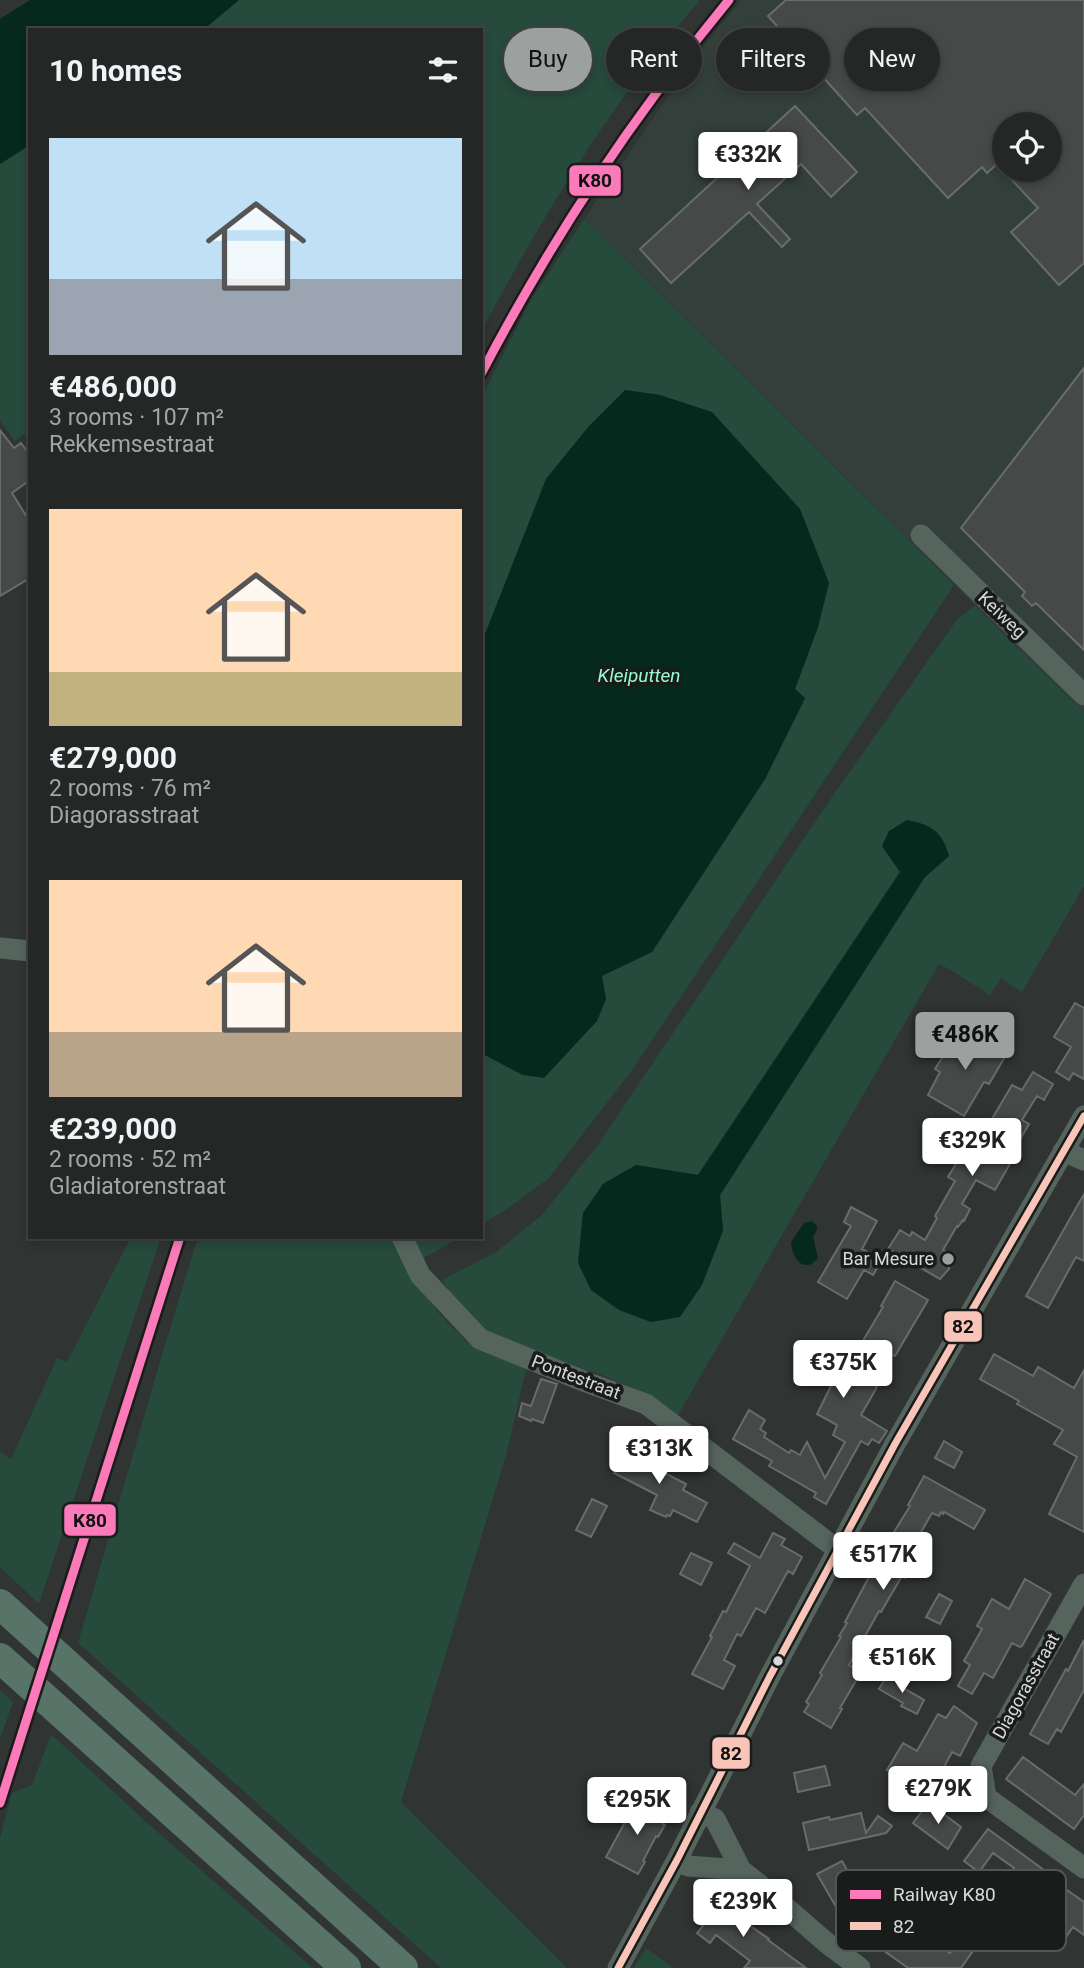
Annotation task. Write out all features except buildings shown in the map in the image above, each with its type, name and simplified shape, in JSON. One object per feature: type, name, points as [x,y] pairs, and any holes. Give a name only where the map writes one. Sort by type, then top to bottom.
[{"type":"highway","points":[[0,1604],[403,1968]]},
{"type":"highway","points":[[0,1658],[346,1968]]},
{"type":"street","name":"Keiweg","points":[[921,535],[1084,695]]},
{"type":"street","points":[[0,948],[28,951]]},
{"type":"street","points":[[618,1968],[895,1444],[1073,1145],[1084,1116]]},
{"type":"street","points":[[1073,1145],[1084,1160]]},
{"type":"street","name":"Pontestraat","points":[[403,1239],[420,1275],[480,1339],[646,1404],[838,1550]]},
{"type":"street","name":"Diagorasstraat","points":[[1084,1584],[981,1766],[986,1797],[1084,1868]]},
{"type":"street","points":[[700,1812],[715,1819],[741,1870],[836,1950]]},
{"type":"street","points":[[677,1860],[688,1866],[741,1870]]},
{"type":"street","points":[[837,1951],[860,1968]]},
{"type":"shaded area","points":[[239,0],[700,0],[676,28],[606,28],[606,91],[629,91],[555,202],[483,328],[483,28],[205,28]]},
{"type":"shaded area","points":[[741,0],[1084,0],[1084,713],[584,219],[672,91],[702,91],[702,48],[716,31],[716,91],[830,91],[830,28],[718,28]]},
{"type":"shaded area","points":[[28,146],[28,431],[15,441],[0,421],[0,164]]},
{"type":"shaded area","points":[[584,219],[954,585],[633,1069],[548,1179],[483,1224],[483,1054],[523,1075],[606,999],[601,976],[652,951],[765,779],[805,699],[795,689],[818,627],[829,583],[660,395],[625,390],[483,640],[483,394],[531,300]]},
{"type":"shaded area","points":[[975,606],[1084,713],[1084,886],[1022,992],[1001,978],[990,995],[939,964],[678,1415],[640,1391],[481,1330],[460,1309],[442,1280],[496,1252],[542,1215],[597,1146],[834,794],[958,618]],"holes":[[[882,846],[949,856],[925,877],[720,1195],[723,1231],[578,1263],[583,1213],[603,1184],[636,1165],[698,1175],[900,872]]]},
{"type":"shaded area","points":[[130,1239],[160,1239],[39,1604],[0,1567],[0,1452],[11,1459],[57,1358],[67,1362]]},
{"type":"shaded area","points":[[197,1239],[395,1239],[412,1275],[438,1312],[468,1343],[526,1369],[507,1452],[401,1802],[567,1968],[441,1968],[78,1643]]},
{"type":"shaded area","points":[[410,1239],[457,1239],[424,1258],[418,1256]]},
{"type":"shaded area","points":[[0,1690],[13,1702],[0,1739]]},
{"type":"shaded area","points":[[51,1734],[144,1820],[313,1968],[0,1968],[0,1838],[12,1793],[32,1785]]},
{"type":"shaded area","points":[[646,1948],[673,1968],[634,1968]]},
{"type":"water","points":[[30,0],[239,0],[205,28],[28,28],[28,146],[0,164],[0,19]]},
{"type":"water","name":"Kleiputten","points":[[625,390],[660,395],[712,412],[800,509],[829,583],[818,627],[795,689],[805,698],[765,779],[652,952],[602,976],[606,999],[597,1021],[544,1078],[523,1075],[483,1054],[483,639],[546,479],[589,426]]},
{"type":"water","points":[[907,820],[935,830],[949,856],[925,877],[720,1195],[723,1231],[702,1285],[680,1317],[651,1322],[619,1310],[591,1290],[578,1263],[583,1213],[603,1184],[636,1165],[698,1175],[900,872],[882,846],[889,831]]},
{"type":"water","points":[[812,1221],[817,1226],[813,1237],[818,1258],[813,1263],[804,1265],[796,1259],[791,1242],[804,1223]]},
{"type":"rail line","name":"K80","points":[[483,370],[536,274],[595,180],[659,89],[729,0]]},
{"type":"rail line","name":"K80","points":[[0,1803],[179,1239]]},
{"type":"transit line","name":"82","points":[[618,1968],[895,1444],[1084,1116]]},
{"type":"place","name":"Bar Mesure","points":[[948,1259]]}]
